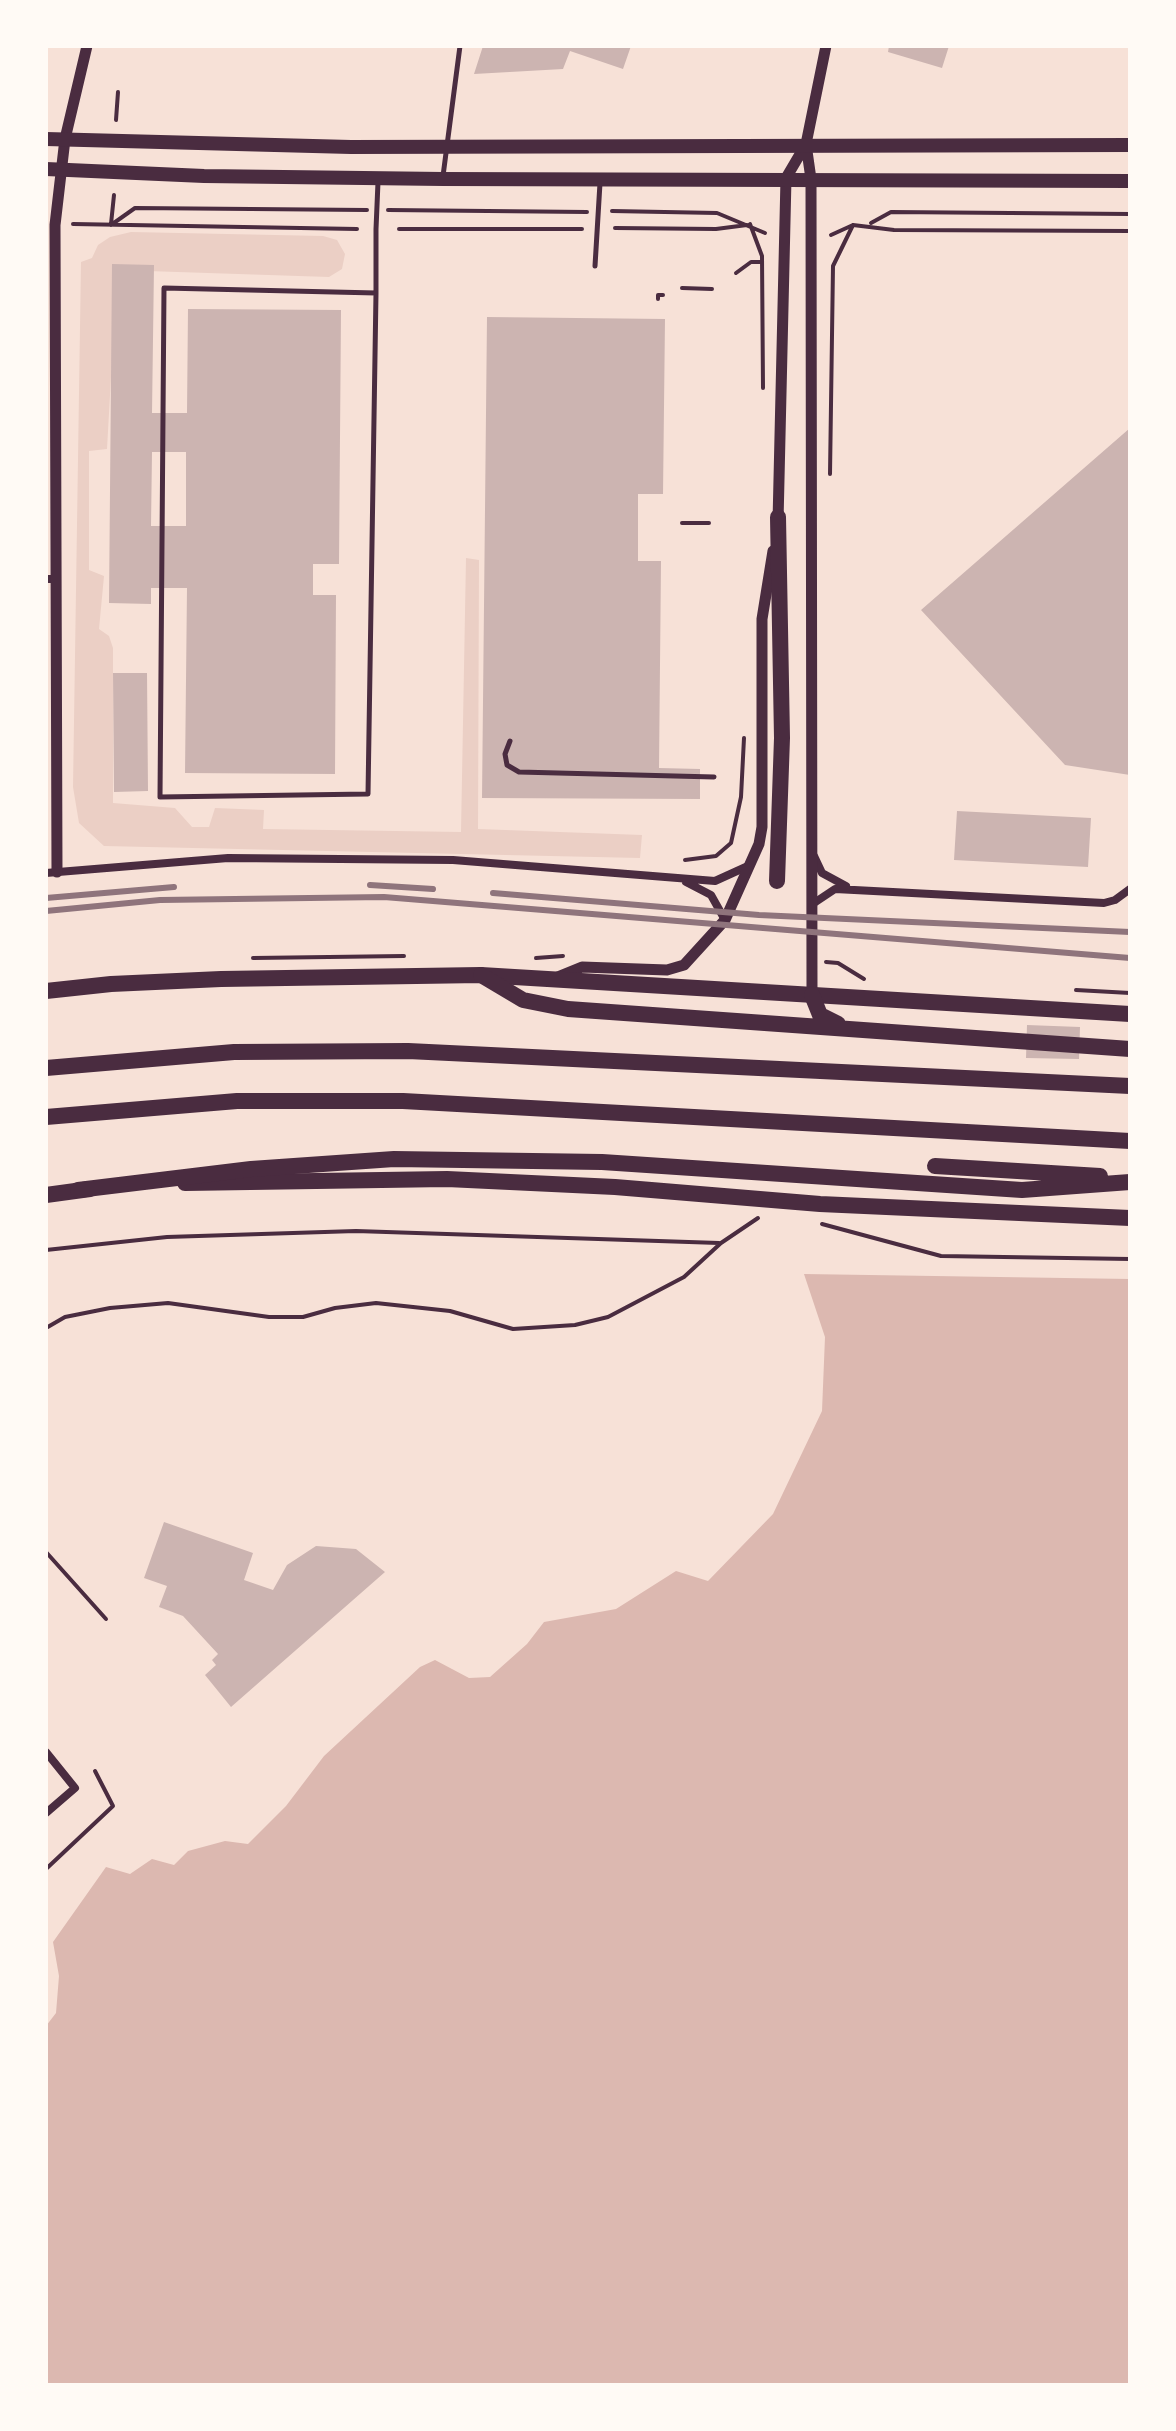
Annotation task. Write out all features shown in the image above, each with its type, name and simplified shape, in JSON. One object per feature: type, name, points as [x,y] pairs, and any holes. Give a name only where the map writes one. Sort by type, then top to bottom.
[{"type":"highway","points":[[777,881],[782,738],[778,517]]},
{"type":"highway","points":[[481,975],[523,1000],[568,1009],[1130,1049]]},
{"type":"highway","points":[[46,991],[111,984],[221,979],[481,975],[1130,1014]]},
{"type":"highway","points":[[812,995],[816,1009],[825,1019],[877,1030]]},
{"type":"highway","points":[[46,1068],[234,1052],[408,1051],[1130,1086]]},
{"type":"highway","points":[[46,1117],[237,1101],[403,1101],[1130,1141]]},
{"type":"highway","points":[[46,1195],[251,1169],[394,1159],[602,1162],[1022,1190],[1130,1180]]},
{"type":"highway","points":[[935,1166],[1130,1180]]},
{"type":"highway","points":[[78,1190],[250,1181],[447,1179],[615,1187],[820,1204],[1130,1218]]},
{"type":"main road","points":[[46,139],[446,146],[1130,145]]},
{"type":"main road","points":[[53,169],[204,176],[443,179],[600,177],[1130,181]]},
{"type":"street","points":[[87,46],[65,139],[53,169],[51,873],[228,858],[453,860],[715,881],[751,865]]},
{"type":"street","points":[[555,978],[582,967],[667,970],[684,965],[725,920],[751,865],[762,827],[762,619],[778,517],[786,178],[806,144],[826,46]]},
{"type":"street","points":[[806,144],[811,179],[812,995]]},
{"type":"street","points":[[812,851],[829,880],[854,888]]},
{"type":"street","points":[[662,876],[704,888],[717,902],[725,920]]},
{"type":"street","points":[[814,903],[827,891],[854,888],[1104,903],[1115,900],[1130,889]]},
{"type":"street","points":[[46,1752],[75,1788],[46,1813]]},
{"type":"lane","points":[[443,179],[460,46]]},
{"type":"lane","points":[[595,266],[600,177]]},
{"type":"lane","points":[[376,293],[164,288],[160,797],[368,794],[378,178]]},
{"type":"lane","points":[[510,741],[505,754],[507,765],[519,772],[714,777]]},
{"type":"path","points":[[116,120],[118,92]]},
{"type":"path","points":[[111,225],[114,195]]},
{"type":"path","points":[[111,225],[135,208],[353,209]]},
{"type":"path","points":[[395,210],[582,212]]},
{"type":"path","points":[[614,211],[717,213],[750,224],[765,233]]},
{"type":"path","points":[[869,225],[891,212],[1130,214]]},
{"type":"path","points":[[73,224],[357,229]]},
{"type":"path","points":[[615,228],[716,229],[750,224]]},
{"type":"path","points":[[750,224],[762,256],[763,396]]},
{"type":"path","points":[[829,482],[833,266],[853,225]]},
{"type":"path","points":[[831,235],[853,225],[894,230],[1130,231]]},
{"type":"path","points":[[399,229],[582,229]]},
{"type":"path","points":[[736,273],[751,262],[760,262]]},
{"type":"path","points":[[682,288],[712,289]]},
{"type":"path","points":[[682,523],[709,523]]},
{"type":"path","points":[[685,860],[716,856],[731,843],[741,797],[745,728]]},
{"type":"path","points":[[549,957],[572,955]]},
{"type":"path","points":[[812,962],[838,963],[866,980]]},
{"type":"path","points":[[1068,990],[1130,993]]},
{"type":"path","points":[[46,1328],[65,1317],[168,1303],[269,1317],[303,1317],[335,1308],[376,1303],[412,1305],[513,1329],[542,1329],[608,1317],[634,1305],[684,1277],[721,1243],[758,1218],[772,1219]]},
{"type":"path","points":[[815,1222],[941,1256],[1130,1259]]},
{"type":"path","points":[[46,1250],[167,1237],[356,1231],[721,1243]]},
{"type":"path","points":[[46,1552],[106,1619]]},
{"type":"path","points":[[46,1869],[113,1806],[95,1771]]},
{"type":"shaded area","points":[[131,232],[323,236],[337,240],[345,254],[342,269],[329,277],[117,270],[107,449],[89,451],[89,570],[104,576],[99,629],[109,636],[113,648],[113,803],[175,808],[192,827],[209,827],[215,808],[264,810],[263,829],[461,832],[466,558],[479,560],[478,829],[642,835],[640,858],[104,846],[79,823],[73,787],[81,262],[92,258],[98,245],[110,237]]},
{"type":"shaded area","points":[[804,1274],[1130,1279],[1130,2385],[46,2385],[46,2026],[56,2013],[59,1976],[53,1942],[106,1867],[130,1874],[152,1859],[174,1865],[188,1851],[225,1841],[248,1844],[286,1806],[324,1756],[420,1667],[435,1660],[469,1678],[490,1677],[527,1644],[544,1622],[616,1609],[676,1571],[708,1581],[773,1514],[822,1411],[825,1337]]},
{"type":"building","points":[[483,46],[631,46],[623,69],[570,51],[563,69],[474,74]]},
{"type":"building","points":[[889,46],[949,46],[942,68],[888,52]]},
{"type":"building","points":[[112,264],[154,265],[152,413],[187,413],[188,309],[341,310],[339,564],[313,564],[313,595],[336,595],[335,774],[185,773],[187,588],[151,588],[151,604],[109,603]],"holes":[[[152,452],[186,452],[186,526],[151,526]]]},
{"type":"building","points":[[487,317],[665,319],[663,494],[638,494],[638,561],[661,561],[659,768],[700,769],[700,799],[482,798]]},
{"type":"building","points":[[1130,428],[1130,775],[1065,765],[921,610]]},
{"type":"building","points":[[113,673],[147,673],[148,791],[114,792]]},
{"type":"building","points":[[957,811],[1091,818],[1088,867],[954,860]]},
{"type":"building","points":[[1027,1025],[1080,1027],[1079,1059],[1026,1058]]},
{"type":"building","points":[[164,1522],[253,1553],[244,1580],[273,1590],[287,1565],[316,1546],[356,1549],[385,1572],[231,1707],[205,1675],[216,1665],[212,1660],[218,1654],[183,1616],[159,1607],[167,1586],[144,1578]]},
{"type":"railway","points":[[370,885],[433,889]]},
{"type":"railway","points":[[46,898],[174,887]]},
{"type":"railway","points":[[493,893],[759,915],[1130,932]]},
{"type":"railway","points":[[46,911],[160,900],[384,897],[1130,958]]}]
